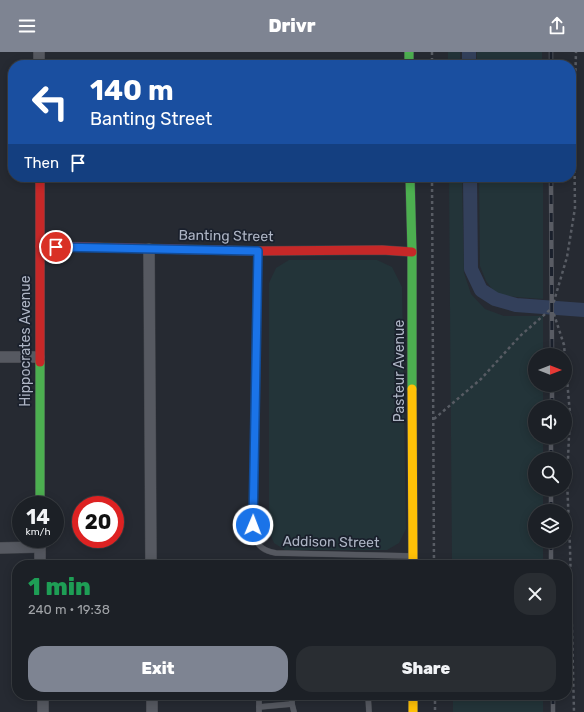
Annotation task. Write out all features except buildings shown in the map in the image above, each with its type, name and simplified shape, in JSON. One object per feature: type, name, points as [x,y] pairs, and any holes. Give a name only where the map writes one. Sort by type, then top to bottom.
[{"type":"street","name":"Hippocrates Avenue","points":[[40,182],[40,496]]},
{"type":"street","name":"Pasteur Avenue","points":[[410,182],[412,252],[413,560]]},
{"type":"street","name":"Banting Street","points":[[40,246],[258,251],[376,250],[412,252]]},
{"type":"street","points":[[150,249],[151,560]]},
{"type":"street","points":[[376,250],[397,260]]},
{"type":"street","points":[[404,267],[412,282]]},
{"type":"street","points":[[0,357],[39,357]]},
{"type":"street","points":[[0,548],[12,546]]},
{"type":"street","points":[[40,548],[40,560]]},
{"type":"street","points":[[43,700],[43,712]]},
{"type":"street","points":[[152,700],[152,712]]},
{"type":"street","points":[[413,700],[413,712]]},
{"type":"lane","name":"Addison Street","points":[[258,251],[253,536],[257,544],[262,548],[276,553],[413,560]]},
{"type":"lane","points":[[292,700],[294,712]]},
{"type":"lane","points":[[368,700],[368,712]]},
{"type":"lane","points":[[259,709],[268,709],[292,704]]},
{"type":"path","points":[[432,182],[434,560]]},
{"type":"path","points":[[434,419],[481,379],[520,336],[552,308],[567,257],[575,208],[575,182]]},
{"type":"path","points":[[552,308],[564,345],[570,414],[567,481],[570,560]]},
{"type":"path","points":[[572,630],[574,712]]},
{"type":"path","points":[[435,700],[435,712]]},
{"type":"shaded area","points":[[448,52],[460,52],[460,60],[448,60]]},
{"type":"shaded area","points":[[477,52],[542,52],[542,60],[477,60]]},
{"type":"shaded area","points":[[449,182],[462,182],[464,273],[471,294],[485,309],[504,316],[543,316],[543,348],[528,348],[528,392],[543,392],[543,400],[528,400],[528,444],[543,444],[543,452],[528,452],[528,496],[543,496],[543,504],[528,504],[528,548],[543,548],[543,560],[452,560]]},
{"type":"shaded area","points":[[479,182],[543,182],[543,299],[496,294],[486,281],[480,266]]},
{"type":"shaded area","points":[[289,260],[377,260],[392,267],[402,287],[406,529],[399,543],[387,550],[285,550],[274,543],[269,531],[269,283],[276,268]]},
{"type":"shaded area","points":[[453,700],[543,700],[543,712],[453,712]]},
{"type":"waterway","points":[[469,52],[469,60]]},
{"type":"waterway","points":[[470,182],[471,269],[481,290],[495,299],[516,305],[584,310]]},
{"type":"railway","points":[[551,52],[551,60]]},
{"type":"railway","points":[[551,182],[552,348]]},
{"type":"railway","points":[[552,392],[552,400]]},
{"type":"railway","points":[[551,444],[551,452]]},
{"type":"railway","points":[[551,496],[551,504]]},
{"type":"railway","points":[[551,548],[551,560]]},
{"type":"railway","points":[[553,700],[553,712]]},
{"type":"traffic: fast","points":[[409,52],[409,60]]},
{"type":"traffic: fast","points":[[410,182],[412,252],[412,389]]},
{"type":"traffic: fast","points":[[40,362],[40,496]]},
{"type":"traffic: slow","points":[[412,389],[413,560]]},
{"type":"traffic: slow","points":[[413,700],[413,712]]},
{"type":"traffic: jam","points":[[40,182],[40,362]]},
{"type":"traffic: jam","points":[[40,246],[258,251],[382,250],[412,252]]},
{"type":"route","points":[[56,247],[258,251],[253,525]]}]
